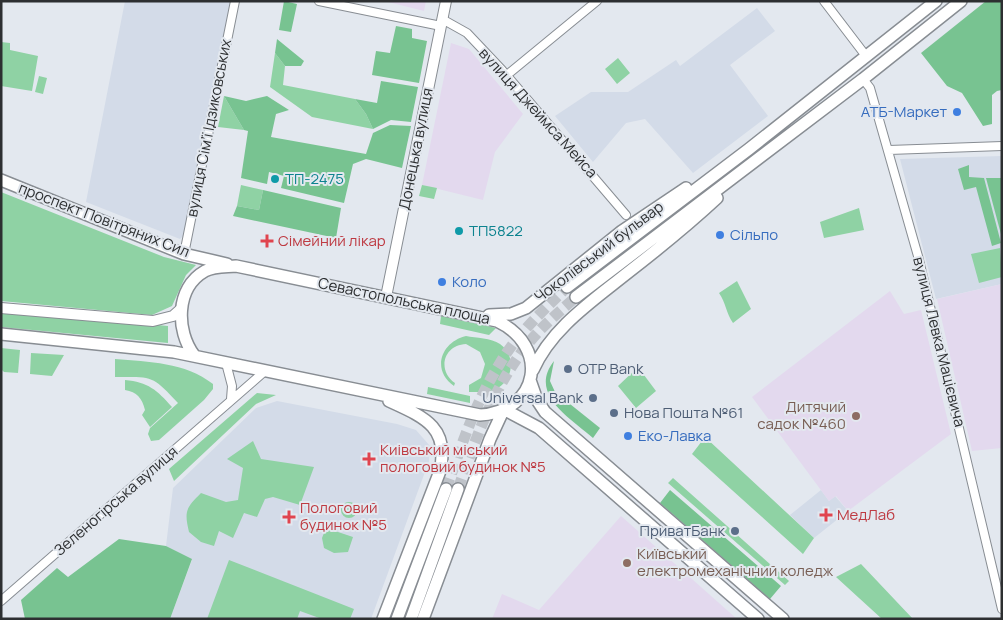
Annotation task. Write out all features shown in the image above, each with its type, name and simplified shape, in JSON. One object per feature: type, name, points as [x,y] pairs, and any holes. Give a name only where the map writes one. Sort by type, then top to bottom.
[{"type":"main road","name":"Чоколівський бульвар","points":[[567,287],[749,149],[936,1]]},
{"type":"main road","name":"Чоколівський бульвар","points":[[576,296],[863,79],[962,1]]},
{"type":"main road","name":"Чоколівський бульвар","points":[[466,313],[511,314],[526,308],[622,231],[702,176],[749,149]]},
{"type":"main road","name":"Чоколівський бульвар","points":[[531,376],[539,356],[580,310],[683,228],[756,160]]},
{"type":"main road","name":"проспект Повітряних Сил","points":[[1,180],[184,254],[236,266]]},
{"type":"main road","name":"Севастопольська площа","points":[[194,355],[184,340],[180,323],[186,292],[196,278],[206,271],[236,266],[497,321],[512,328],[528,347],[531,376]]},
{"type":"main road","points":[[1,334],[194,355],[480,415],[504,410],[520,398],[531,376]]},
{"type":"main road","points":[[531,376],[537,400],[545,412],[783,619]]},
{"type":"main road","points":[[372,392],[430,422],[438,432],[443,458],[440,471],[383,619]]},
{"type":"main road","points":[[423,619],[490,438],[504,410]]},
{"type":"main road","points":[[504,410],[539,428],[758,619]]},
{"type":"main road","points":[[397,619],[452,489],[411,619]]},
{"type":"street","name":"вулиця Сімʼї Ідзиковських","points":[[184,254],[235,1]]},
{"type":"street","name":"вулиця Джеймса Мейса","points":[[319,1],[441,22],[467,33],[507,75],[626,215]]},
{"type":"street","name":"Донецька вулиця","points":[[386,297],[446,1]]},
{"type":"street","points":[[507,75],[597,1]]},
{"type":"street","points":[[824,1],[866,56]]},
{"type":"street","name":"вулиця Левка Мацієвича","points":[[863,79],[870,88],[920,265],[1002,609]]},
{"type":"street","points":[[889,150],[1002,146]]},
{"type":"street","points":[[1,308],[153,320],[173,316],[182,308]]},
{"type":"street","points":[[226,363],[232,386],[231,399]]},
{"type":"street","name":"Зеленогірська вулиця","points":[[1,601],[265,371]]},
{"type":"shaded area","points":[[125,1],[232,1],[183,236],[180,239],[86,202]]},
{"type":"shaded area","points":[[384,1],[426,1],[424,11]]},
{"type":"shaded area","points":[[757,8],[775,31],[730,65],[768,116],[693,173],[645,119],[626,123],[593,162],[555,116],[591,92],[628,92],[676,60],[680,66]]},
{"type":"shaded area","points":[[451,43],[469,49],[523,114],[495,152],[483,200],[422,185]]},
{"type":"shaded area","points":[[1002,156],[1002,284],[936,299],[900,159]]},
{"type":"shaded area","points":[[1002,284],[1002,448],[972,451],[937,299]]},
{"type":"shaded area","name":"Дитячий садок №460","points":[[890,291],[904,314],[921,310],[951,434],[848,511],[836,496],[829,501],[752,397]]},
{"type":"shaded area","name":"Пологовий будинок №5","points":[[277,401],[397,424],[416,430],[430,446],[429,461],[371,619],[170,619],[192,560],[166,546],[173,488],[256,408]]},
{"type":"shaded area","points":[[821,490],[829,501],[835,496],[848,511],[814,538],[790,515]]},
{"type":"shaded area","name":"Київський електромеханічний коледж","points":[[621,516],[737,619],[492,619],[502,594],[539,610]]},
{"type":"green space","points":[[284,1],[297,4],[291,32],[279,30]]},
{"type":"green space","points":[[986,1],[1002,1],[1002,90],[992,95],[992,124],[983,126],[962,93],[947,86],[921,53]]},
{"type":"green space","points":[[396,26],[412,29],[412,38],[427,41],[419,83],[372,75],[376,51],[390,53]]},
{"type":"green space","points":[[277,39],[304,61],[301,66],[285,66],[275,53]]},
{"type":"green space","points":[[1,42],[10,43],[10,50],[38,56],[32,91],[1,86]]},
{"type":"green space","points":[[275,53],[285,66],[283,85],[355,99],[366,114],[373,129],[312,117],[270,87]]},
{"type":"green space","points":[[618,58],[630,73],[617,84],[605,69]]},
{"type":"green space","points":[[39,76],[47,78],[43,94],[35,92]]},
{"type":"green space","points":[[381,81],[418,87],[411,122],[391,120],[373,129],[366,114],[355,99],[377,103]]},
{"type":"green space","points":[[224,96],[244,130],[218,127]]},
{"type":"green space","points":[[224,96],[246,101],[267,96],[289,110],[276,114],[271,137],[366,154],[373,133],[390,125],[411,126],[402,168],[366,159],[353,164],[344,203],[281,188],[284,176],[269,172],[267,184],[241,178],[248,131],[244,130]]},
{"type":"green space","points":[[969,165],[969,177],[984,178],[1001,243],[992,246],[976,187],[964,190],[958,169]]},
{"type":"green space","points":[[986,178],[1002,178],[1002,238]]},
{"type":"green space","points":[[241,185],[263,190],[259,210],[237,206]]},
{"type":"green space","points":[[422,185],[437,188],[434,199],[419,196]]},
{"type":"green space","points":[[263,190],[341,208],[336,238],[233,216],[237,206],[259,210]]},
{"type":"green space","points":[[1,192],[164,257],[196,265],[186,275],[172,306],[152,315],[1,301]]},
{"type":"green space","points":[[859,208],[864,230],[824,238],[820,222]]},
{"type":"green space","points":[[1000,248],[1002,277],[979,283],[971,254]]},
{"type":"green space","points":[[737,281],[751,309],[733,323],[719,293]]},
{"type":"green space","points":[[1,310],[168,326],[168,343],[1,327]]},
{"type":"green space","points":[[441,316],[496,328],[489,335],[440,324]]},
{"type":"green space","points":[[466,336],[496,342],[509,354],[511,367],[509,374],[502,385],[496,389],[487,392],[469,392],[469,385],[481,378],[485,364],[480,352],[466,344],[458,345],[452,349],[445,359],[446,372],[455,383],[454,386],[447,380],[441,365],[445,350],[457,339]]},
{"type":"green space","points":[[1,348],[20,350],[18,373],[4,372],[1,369]]},
{"type":"green space","points":[[31,353],[64,355],[52,376],[30,374]]},
{"type":"green space","points":[[115,359],[154,362],[179,367],[191,371],[213,384],[213,389],[204,400],[159,440],[151,441],[148,434],[150,428],[178,403],[157,382],[137,377],[115,377]]},
{"type":"green space","points":[[554,361],[550,381],[555,392],[600,428],[593,438],[564,414],[549,395],[546,384],[547,373]]},
{"type":"green space","points":[[638,367],[656,391],[636,408],[618,386]]},
{"type":"green space","points":[[125,380],[152,388],[172,407],[150,427],[142,415],[145,410],[138,396],[133,392],[125,390]]},
{"type":"green space","points":[[428,387],[470,396],[470,403],[427,394]]},
{"type":"green space","points":[[257,393],[276,395],[256,404],[174,481],[169,469]]},
{"type":"green space","points":[[705,437],[814,538],[803,554],[692,454]]},
{"type":"green space","points":[[253,441],[261,459],[314,467],[300,505],[273,497],[265,499],[257,517],[244,513],[233,538],[219,531],[214,546],[201,542],[189,532],[187,514],[189,506],[201,493],[226,502],[238,500],[243,468],[227,459]]},
{"type":"green space","points":[[673,478],[789,581],[785,585],[668,483]]},
{"type":"green space","points":[[670,490],[781,586],[770,599],[660,503]]},
{"type":"green space","points":[[346,502],[352,502],[357,507],[355,516],[346,518],[341,513],[341,507]]},
{"type":"green space","points":[[326,528],[353,537],[348,552],[334,553],[324,548],[322,538]]},
{"type":"green space","points":[[119,539],[166,546],[192,559],[170,619],[25,619],[21,600],[57,568],[68,577]]},
{"type":"green space","points":[[229,560],[354,609],[350,619],[322,619],[300,611],[297,619],[207,619]]},
{"type":"green space","points":[[861,564],[913,619],[882,619],[836,577]]},
{"type":"tunnel","points":[[446,489],[463,441],[490,380],[522,333],[567,287]]},
{"type":"tunnel","points":[[458,489],[486,414],[504,378],[532,338],[576,297]]},
{"type":"place","name":"АТБ-Маркет","points":[[957,112]]},
{"type":"place","name":"ТП-2475","points":[[275,179]]},
{"type":"place","name":"ТП5822","points":[[459,231]]},
{"type":"place","name":"Сільпо","points":[[720,235]]},
{"type":"place","name":"Сімейний лікар","points":[[267,241]]},
{"type":"place","name":"Коло","points":[[442,282]]},
{"type":"place","name":"OTP Bank","points":[[568,369]]},
{"type":"place","name":"Universal Bank","points":[[593,398]]},
{"type":"place","name":"Нова Пошта №61","points":[[614,413]]},
{"type":"place","name":"Дитячий садок №460","points":[[856,416]]},
{"type":"place","name":"Еко-Лавка","points":[[628,436]]},
{"type":"place","name":"Киівський міський пологовий будинок №5","points":[[369,459]]},
{"type":"place","name":"МедЛаб","points":[[826,515]]},
{"type":"place","name":"Пологовий будинок №5","points":[[289,517]]},
{"type":"place","name":"ПриватБанк","points":[[735,531]]},
{"type":"place","name":"Київський електромеханічний коледж","points":[[627,563]]}]
